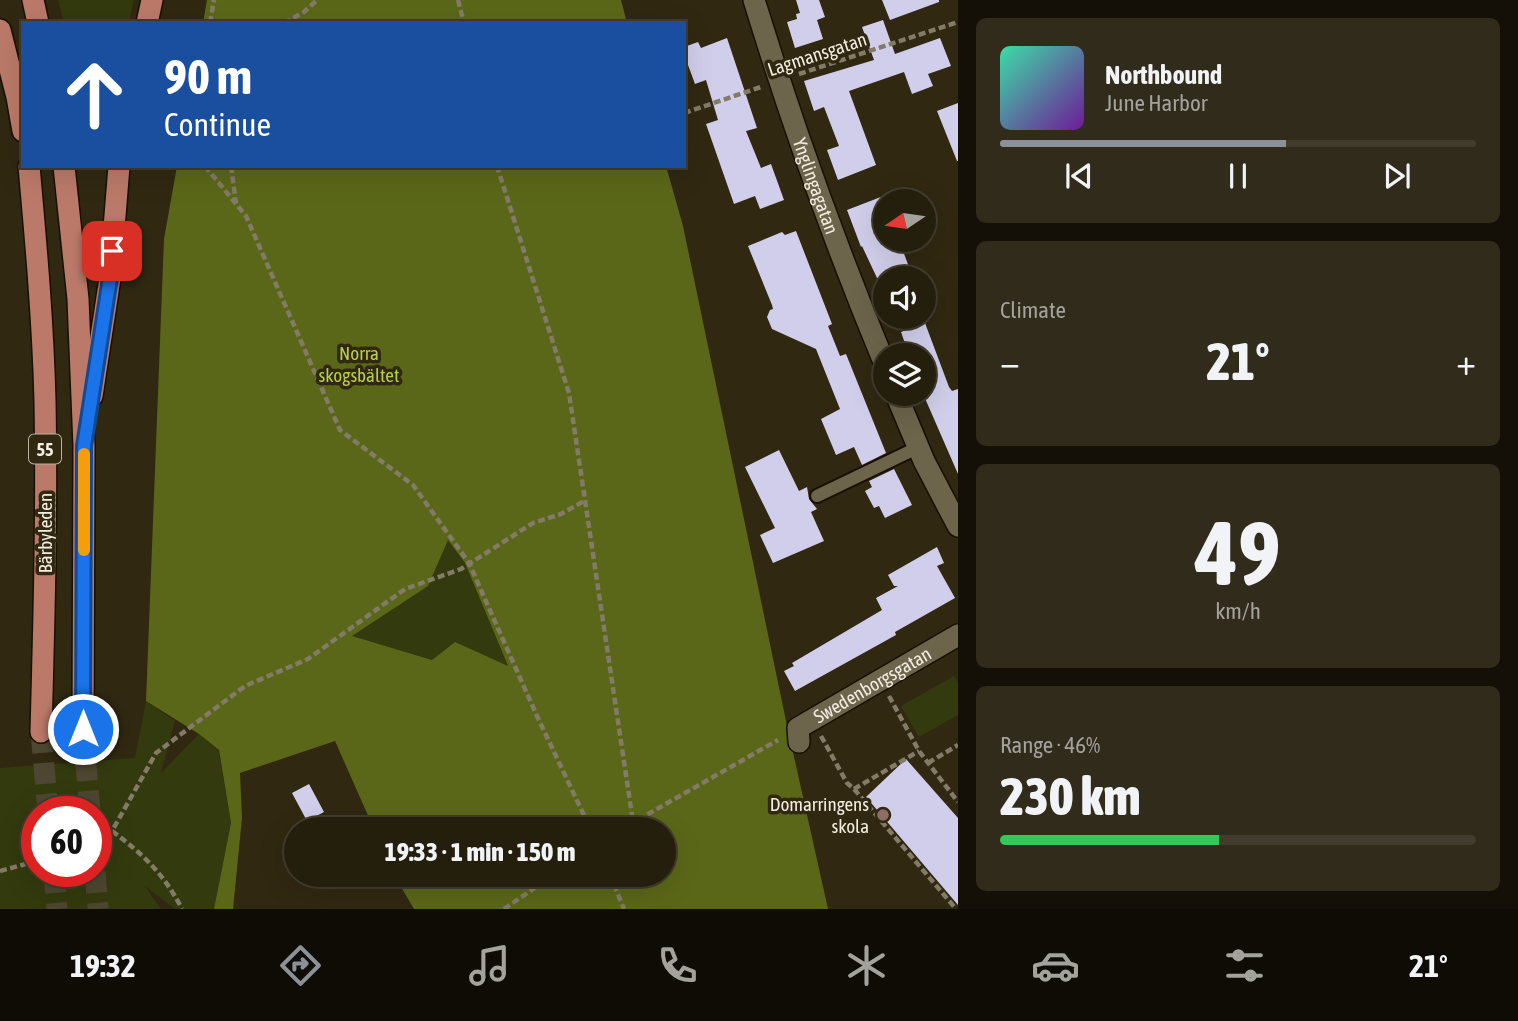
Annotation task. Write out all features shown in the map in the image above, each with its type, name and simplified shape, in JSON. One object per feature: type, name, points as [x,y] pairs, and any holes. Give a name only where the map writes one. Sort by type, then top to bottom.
[{"type":"main road","points":[[33,0],[38,21]]},
{"type":"main road","points":[[147,21],[152,0]]},
{"type":"main road","points":[[0,30],[21,120]]},
{"type":"main road","name":"Bärbyleden","points":[[29,168],[45,402],[41,732]]},
{"type":"main road","name":"Bärbyleden","points":[[64,168],[78,299],[84,446],[83,729]]},
{"type":"main road","points":[[84,446],[110,278],[119,168]]},
{"type":"street","name":"Ynglingagatan","points":[[754,0],[779,81],[876,343]]},
{"type":"street","points":[[901,406],[958,526]]},
{"type":"street","name":"Swedenborgsgatan","points":[[803,730],[958,635]]},
{"type":"lane","points":[[817,496],[919,447]]},
{"type":"path","points":[[210,21],[214,0]]},
{"type":"path","points":[[288,21],[304,12],[317,0]]},
{"type":"path","points":[[458,0],[463,21]]},
{"type":"path","name":"Lagmansgatan","points":[[686,112],[958,22]]},
{"type":"path","points":[[207,168],[246,216],[340,429],[413,485],[469,563],[585,817]]},
{"type":"path","points":[[231,168],[236,204]]},
{"type":"path","points":[[498,168],[569,393],[632,817]]},
{"type":"path","points":[[182,909],[171,887],[142,852],[112,831],[156,753],[244,686],[308,659],[405,589],[461,569],[533,523],[561,514],[584,501]]},
{"type":"path","points":[[887,692],[919,751],[958,802]]},
{"type":"path","points":[[642,817],[803,730],[956,909]]},
{"type":"path","points":[[928,763],[958,745]]},
{"type":"path","points":[[854,789],[919,751]]},
{"type":"path","points":[[0,871],[21,865]]},
{"type":"path","points":[[504,909],[536,887]]},
{"type":"path","points":[[615,887],[624,909]]},
{"type":"green space","points":[[58,0],[134,0],[129,21],[63,21]]},
{"type":"green space","points":[[207,0],[621,0],[626,21],[203,21]]},
{"type":"green space","name":"Norra skogsbältet","points":[[177,168],[667,168],[683,226],[828,909],[414,909],[401,887],[676,887],[676,817],[369,817],[335,741],[240,773],[242,818],[233,909],[214,909],[231,823],[219,750],[199,734],[146,701],[164,239]],"holes":[[[448,540],[465,563],[508,666],[455,642],[432,660],[352,636],[428,586]]]},
{"type":"green space","points":[[448,539],[465,563],[508,667],[455,642],[432,660],[351,636],[428,586]]},
{"type":"green space","points":[[954,676],[958,682],[958,715],[919,737],[901,706]]},
{"type":"green space","points":[[146,701],[175,721],[161,773],[199,734],[218,750],[231,823],[214,909],[175,909],[145,886],[161,909],[0,909],[0,768],[135,758]]},
{"type":"building","points":[[796,0],[819,0],[825,17],[817,20],[823,39],[795,48],[787,22],[797,19],[796,14],[800,13]]},
{"type":"building","points":[[882,0],[939,0],[939,2],[890,20]]},
{"type":"building","points":[[883,20],[895,54],[940,38],[951,66],[928,74],[933,86],[912,94],[904,72],[849,91],[876,165],[838,180],[827,150],[839,146],[824,107],[814,111],[804,81],[874,60],[862,27]]},
{"type":"building","points":[[727,38],[757,128],[746,131],[761,168],[771,164],[784,200],[760,209],[755,196],[734,204],[706,124],[718,120],[706,80],[695,84],[686,59],[686,46],[698,42],[701,48]]},
{"type":"building","points":[[958,103],[958,161],[957,161],[937,111]]},
{"type":"building","points":[[873,200],[873,252],[903,252],[909,266],[873,266],[873,269],[847,210]]},
{"type":"building","points":[[796,231],[832,324],[828,326],[840,356],[846,354],[886,453],[862,465],[854,447],[836,455],[821,419],[840,409],[816,349],[772,329],[767,317],[773,309],[772,305],[748,246],[782,232],[785,235]]},
{"type":"building","points":[[927,329],[932,343],[905,343],[901,332]]},
{"type":"building","points":[[936,352],[949,387],[952,391],[958,389],[958,474],[928,406],[936,406]]},
{"type":"building","points":[[779,450],[799,491],[807,487],[809,499],[817,509],[811,512],[824,541],[773,563],[760,535],[775,528],[745,467]]},
{"type":"building","points":[[894,469],[912,505],[885,518],[879,506],[874,508],[865,491],[872,487],[869,481]]},
{"type":"building","points":[[937,547],[944,563],[937,566],[955,598],[895,632],[896,635],[795,691],[784,671],[794,666],[792,663],[882,610],[876,598],[898,586],[894,586],[888,575]]},
{"type":"building","points":[[906,759],[958,818],[958,905],[866,797]]},
{"type":"building","points":[[309,784],[324,812],[315,817],[305,817],[292,793]]},
{"type":"tunnel","points":[[83,729],[89,796]]},
{"type":"tunnel","points":[[41,732],[47,796]]},
{"type":"tunnel","points":[[55,887],[57,909]]},
{"type":"tunnel","points":[[96,887],[98,909]]},
{"type":"slow traffic","points":[[84,454],[84,550]]},
{"type":"place","name":"Domarringens skola","points":[[883,815]]},
{"type":"route","points":[[83,729],[84,446],[112,251]]}]
